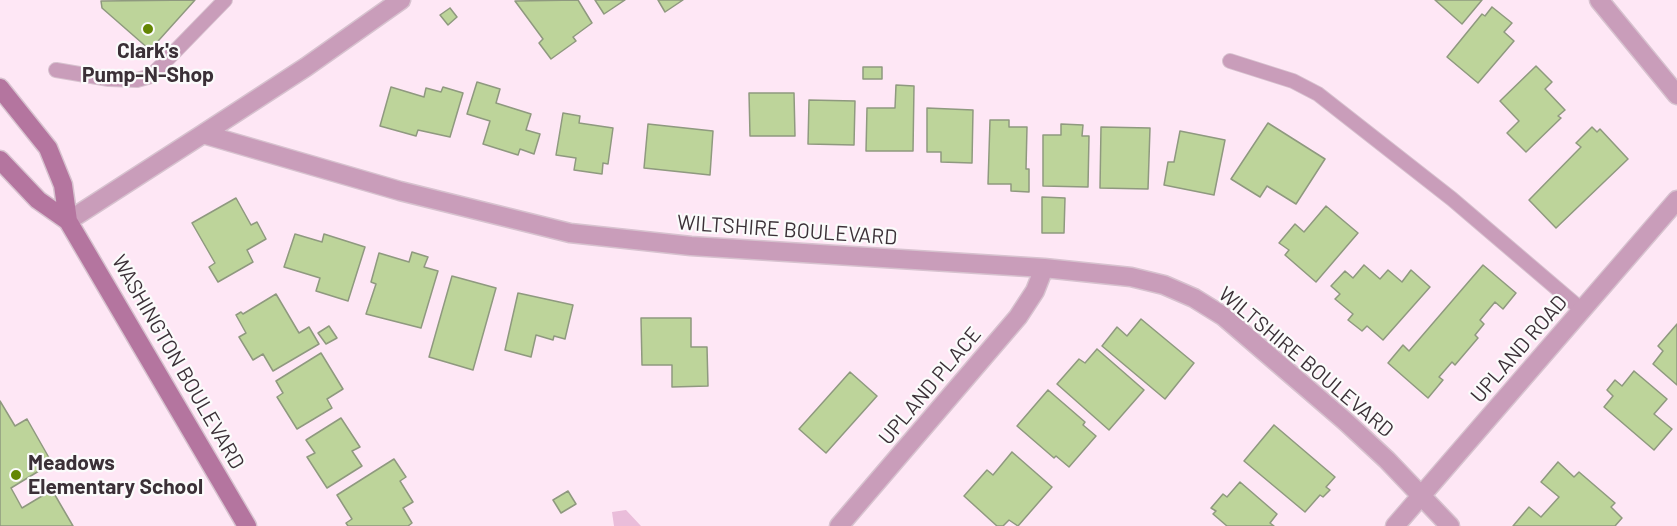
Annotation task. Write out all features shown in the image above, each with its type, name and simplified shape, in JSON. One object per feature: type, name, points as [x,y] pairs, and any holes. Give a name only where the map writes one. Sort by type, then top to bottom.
[{"type":"street","points":[[68,221],[306,67],[401,0]]},
{"type":"street","points":[[1599,0],[1644,58],[1677,95]]},
{"type":"street","name":"WASHINGTON BOULEVARD","points":[[0,88],[48,148],[63,185],[68,221],[247,526]]},
{"type":"street","name":"WILTSHIRE BOULEVARD","points":[[203,134],[400,191],[570,233],[806,255],[1044,268],[1131,276],[1164,285],[1194,298],[1246,335],[1345,421],[1449,526]]},
{"type":"street","name":"WASHINGTON BOULEVARD","points":[[0,160],[38,200],[68,221]]},
{"type":"street","name":"UPLAND ROAD","points":[[1395,526],[1677,200]]},
{"type":"street","name":"UPLAND PLACE","points":[[839,526],[1018,317],[1035,291],[1044,268]]},
{"type":"lane","points":[[56,70],[109,79],[137,80],[151,75],[225,0]]},
{"type":"lane","points":[[1230,61],[1293,81],[1318,94],[1452,199],[1582,310]]},
{"type":"shaded area","points":[[626,510],[641,526],[614,526],[612,512]]},
{"type":"building","name":"Clark's Pump-N-Shop","points":[[195,0],[150,50],[102,8],[101,1]]},
{"type":"building","points":[[578,0],[592,23],[573,37],[576,41],[551,59],[539,43],[543,39],[515,1]]},
{"type":"building","points":[[595,0],[625,0],[604,14]]},
{"type":"building","points":[[658,0],[683,0],[665,12]]},
{"type":"building","points":[[1435,0],[1482,0],[1462,24]]},
{"type":"building","points":[[1492,7],[1512,23],[1504,32],[1514,41],[1478,83],[1447,57],[1482,14],[1485,16]]},
{"type":"building","points":[[450,8],[457,17],[448,25],[440,15]]},
{"type":"building","points":[[1536,66],[1552,82],[1545,89],[1565,110],[1558,116],[1561,118],[1526,152],[1507,133],[1519,121],[1500,101]]},
{"type":"building","points":[[863,67],[882,67],[882,79],[863,79]]},
{"type":"building","points":[[477,82],[500,89],[496,103],[531,114],[526,130],[540,134],[534,154],[520,149],[518,155],[483,144],[490,121],[467,114]]},
{"type":"building","points":[[896,85],[914,86],[913,151],[866,151],[867,108],[895,108]]},
{"type":"building","points":[[391,87],[424,97],[426,88],[441,92],[443,87],[463,93],[450,137],[418,130],[416,136],[380,126]]},
{"type":"building","points":[[749,93],[794,93],[795,136],[750,136]]},
{"type":"building","points":[[809,100],[855,101],[854,145],[808,144]]},
{"type":"building","points":[[927,108],[973,110],[972,163],[941,162],[941,152],[927,152]]},
{"type":"building","points":[[563,113],[580,116],[579,123],[613,128],[608,164],[603,163],[602,174],[574,170],[576,158],[556,155]]},
{"type":"building","points":[[990,120],[1009,120],[1009,127],[1027,127],[1026,169],[1029,169],[1029,192],[1011,191],[1011,184],[988,184]]},
{"type":"building","points":[[1268,123],[1325,159],[1296,204],[1267,186],[1260,197],[1231,179]]},
{"type":"building","points":[[648,124],[713,131],[710,175],[644,168]]},
{"type":"building","points":[[1061,124],[1083,125],[1082,136],[1089,136],[1088,187],[1043,186],[1043,135],[1061,135]]},
{"type":"building","points":[[1101,127],[1150,128],[1148,189],[1100,188]]},
{"type":"building","points":[[1592,127],[1597,132],[1600,129],[1628,159],[1556,228],[1529,200],[1581,147],[1576,143]]},
{"type":"building","points":[[1180,131],[1225,140],[1214,195],[1164,185],[1168,162],[1174,162]]},
{"type":"building","points":[[1042,197],[1065,198],[1064,233],[1042,233]]},
{"type":"building","points":[[236,198],[251,225],[257,222],[266,239],[247,250],[253,262],[218,282],[209,267],[215,263],[192,223]]},
{"type":"building","points":[[1326,206],[1358,233],[1316,282],[1285,255],[1289,250],[1279,243],[1295,224],[1304,232]]},
{"type":"building","points":[[295,234],[322,242],[324,234],[365,247],[348,301],[316,291],[320,278],[284,267]]},
{"type":"building","points":[[412,252],[428,257],[424,267],[438,271],[421,328],[366,314],[376,284],[371,282],[379,253],[409,262]]},
{"type":"building","points":[[1364,265],[1380,279],[1388,270],[1402,282],[1411,270],[1430,287],[1383,340],[1367,326],[1362,331],[1348,320],[1353,314],[1335,299],[1340,294],[1331,286],[1345,271],[1353,278]]},
{"type":"building","points":[[1483,265],[1516,293],[1503,309],[1495,302],[1480,320],[1484,324],[1475,335],[1478,338],[1455,365],[1452,362],[1439,377],[1443,380],[1428,398],[1388,363],[1403,345],[1409,351]]},
{"type":"building","points":[[452,276],[496,288],[473,370],[429,357]]},
{"type":"building","points":[[518,293],[573,305],[565,339],[554,336],[553,340],[536,335],[531,357],[505,350]]},
{"type":"building","points":[[276,294],[299,333],[309,327],[319,344],[273,371],[263,354],[253,360],[239,337],[246,333],[236,315],[241,312],[243,314]]},
{"type":"building","points":[[641,318],[691,318],[691,347],[707,347],[708,386],[672,387],[672,365],[642,365]]},
{"type":"building","points":[[1141,319],[1194,363],[1165,399],[1102,346],[1117,327],[1127,336]]},
{"type":"building","points":[[1677,324],[1677,385],[1653,364],[1663,351],[1658,346]]},
{"type":"building","points":[[329,326],[337,338],[326,344],[318,333]]},
{"type":"building","points":[[1097,349],[1144,390],[1109,430],[1057,384],[1079,359],[1085,363]]},
{"type":"building","points":[[321,353],[343,389],[327,399],[332,408],[297,429],[277,397],[283,393],[276,381]]},
{"type":"building","points":[[1634,371],[1667,399],[1654,414],[1672,429],[1654,450],[1604,407],[1613,396],[1607,390],[1615,380],[1622,386]]},
{"type":"building","points":[[850,372],[877,396],[826,453],[799,429]]},
{"type":"building","points":[[1048,390],[1085,422],[1083,425],[1096,436],[1069,467],[1056,456],[1054,458],[1017,426]]},
{"type":"building","name":"Meadows Elementary School","points":[[0,401],[15,426],[27,419],[52,463],[11,488],[22,508],[52,490],[73,526],[0,526]]},
{"type":"building","points":[[341,418],[360,447],[352,451],[362,466],[327,488],[307,457],[315,453],[306,440]]},
{"type":"building","points":[[1274,425],[1335,477],[1326,487],[1330,490],[1323,497],[1320,495],[1305,512],[1244,461]]},
{"type":"building","points":[[1012,452],[1052,487],[1018,526],[1009,520],[1003,526],[997,526],[964,496],[987,470],[993,475]]},
{"type":"building","points":[[394,459],[406,477],[400,481],[413,502],[403,508],[412,523],[408,526],[348,526],[346,523],[352,519],[337,495]]},
{"type":"building","points":[[1558,462],[1574,477],[1579,472],[1615,503],[1611,507],[1622,518],[1615,526],[1513,526],[1529,507],[1541,517],[1559,497],[1541,482]]},
{"type":"building","points":[[1240,482],[1277,514],[1270,523],[1274,526],[1227,526],[1213,514],[1216,511],[1211,508],[1223,494],[1227,497]]},
{"type":"building","points":[[568,491],[576,504],[561,513],[553,500]]},
{"type":"place","name":"Clark's Pump-N-Shop","points":[[148,29]]},
{"type":"place","name":"Meadows Elementary School","points":[[16,475]]}]
